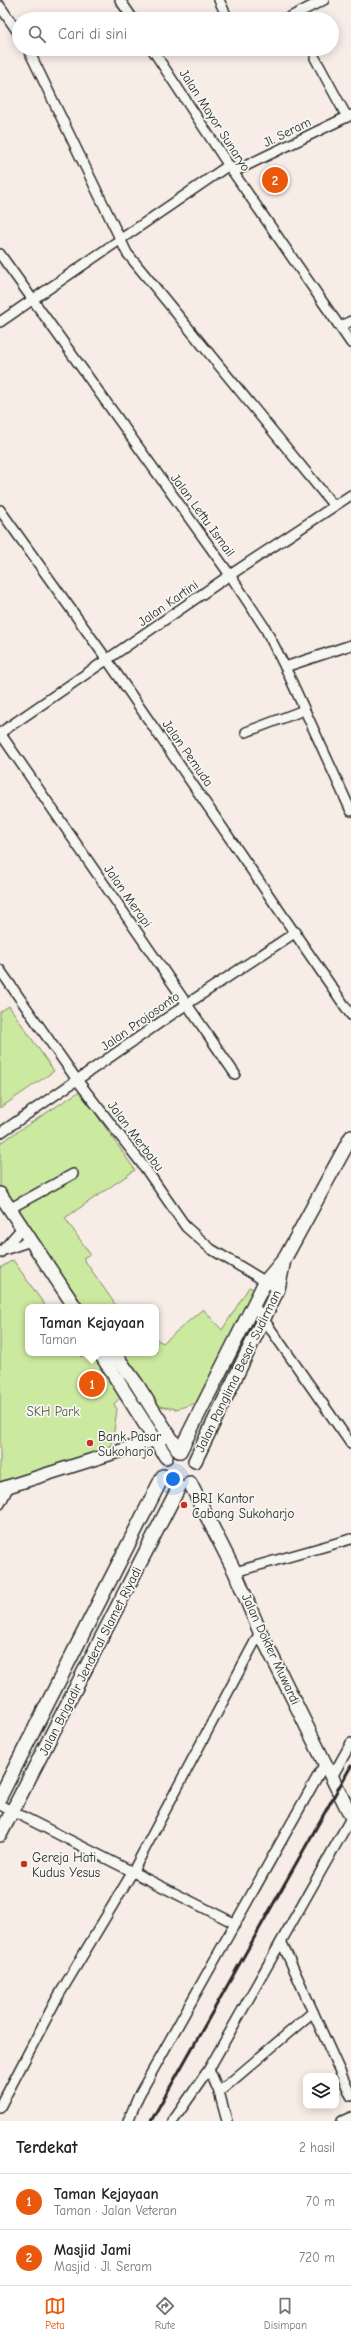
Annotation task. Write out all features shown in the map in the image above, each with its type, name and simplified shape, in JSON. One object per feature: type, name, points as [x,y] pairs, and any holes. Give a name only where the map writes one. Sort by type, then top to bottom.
[{"type":"main road","name":"Jalan Panglima Besar Sudirman","points":[[180,1451],[253,1304],[265,1282],[285,1258],[351,1137]]},
{"type":"main road","points":[[0,1194],[73,1304]]},
{"type":"main road","name":"Jalan Panglima Besar Sudirman","points":[[195,1461],[278,1289],[285,1258]]},
{"type":"main road","points":[[102,1356],[166,1457]]},
{"type":"main road","points":[[116,1356],[136,1383],[180,1451],[190,1455],[195,1461],[197,1470],[185,1485],[170,1484],[163,1476],[161,1466],[166,1457],[180,1451]]},
{"type":"main road","name":"Jalan Brigadir Jenderal Slamet Riyadi","points":[[0,1797],[163,1476]]},
{"type":"main road","name":"Jalan Brigadir Jenderal Slamet Riyadi","points":[[0,1835],[185,1485]]},
{"type":"main road","name":"Jalan Dokter Muwardi","points":[[185,1485],[235,1572],[260,1632],[351,1817]]},
{"type":"street","points":[[120,0],[128,12]]},
{"type":"street","points":[[219,0],[225,12]]},
{"type":"street","points":[[300,12],[324,0]]},
{"type":"street","points":[[0,6],[12,24]]},
{"type":"street","points":[[32,56],[54,98],[120,239],[136,265],[334,506]]},
{"type":"street","name":"Jalan Mayor Sunaryo","points":[[157,56],[231,168],[351,343]]},
{"type":"street","points":[[316,58],[349,116]]},
{"type":"street","name":"Jl. Seram","points":[[0,322],[120,239],[231,168],[349,116]]},
{"type":"street","name":"Jalan Lettu Ismail","points":[[0,254],[230,575],[265,628],[285,667],[351,811]]},
{"type":"street","points":[[340,327],[351,321]]},
{"type":"street","name":"Jalan Kartini","points":[[0,733],[108,661],[230,575],[351,495]]},
{"type":"street","name":"Jalan Pemuda","points":[[0,510],[108,661],[296,932],[351,1015]]},
{"type":"street","points":[[285,667],[351,646]]},
{"type":"street","points":[[246,732],[304,710]]},
{"type":"street","name":"Jalan Merapi","points":[[0,733],[235,1074]]},
{"type":"street","name":"Jalan Projosonto","points":[[0,1133],[187,1004],[296,932]]},
{"type":"street","name":"Jalan Merbabu","points":[[0,970],[77,1080],[145,1168],[186,1227],[211,1249],[278,1289]]},
{"type":"street","points":[[9,1209],[73,1174]]},
{"type":"street","points":[[2,1252],[12,1238],[22,1228]]},
{"type":"street","points":[[2,1252],[31,1241]]},
{"type":"street","points":[[253,1304],[351,1444]]},
{"type":"street","points":[[0,1504],[5,1487],[112,1452],[156,1441],[169,1435]]},
{"type":"street","points":[[235,1572],[351,1539]]},
{"type":"street","points":[[0,2107],[56,2000],[132,1873],[260,1632]]},
{"type":"street","points":[[332,1777],[351,1743]]},
{"type":"street","points":[[128,2121],[139,2095],[325,1763]]},
{"type":"street","points":[[0,1805],[132,1873],[236,1924]]},
{"type":"street","points":[[173,2121],[209,2069],[282,1943],[351,1817]]},
{"type":"street","points":[[282,1943],[351,2096]]},
{"type":"street","points":[[219,2092],[313,2012]]},
{"type":"street","points":[[209,2069],[219,2092],[227,2121]]},
{"type":"street","points":[[342,2121],[351,2116]]},
{"type":"green space","points":[[9,1006],[54,1071],[0,1108],[0,1012]]},
{"type":"green space","points":[[80,1091],[135,1170],[65,1218],[90,1254],[83,1258],[115,1304],[75,1304],[0,1186],[0,1143]]},
{"type":"green space","name":"SKH Park","points":[[13,1260],[44,1304],[25,1304],[25,1356],[97,1356],[122,1396],[114,1404],[117,1409],[112,1446],[0,1488],[0,1268]]},
{"type":"green space","points":[[249,1287],[263,1294],[197,1403],[176,1409],[138,1402],[108,1356],[159,1356],[159,1341],[163,1343],[203,1309],[222,1330]]},
{"type":"railway","points":[[151,2121],[351,1766]]},
{"type":"place","name":"Masjid Jami","points":[[275,180]]},
{"type":"place","name":"Taman Kejayaan","points":[[92,1384]]},
{"type":"place","name":"Bank Pasar Sukoharjo","points":[[90,1443]]},
{"type":"place","name":"BRI Kantor Cabang Sukoharjo","points":[[184,1505]]},
{"type":"place","name":"Gereja Hati Kudus Yesus","points":[[24,1864]]}]
